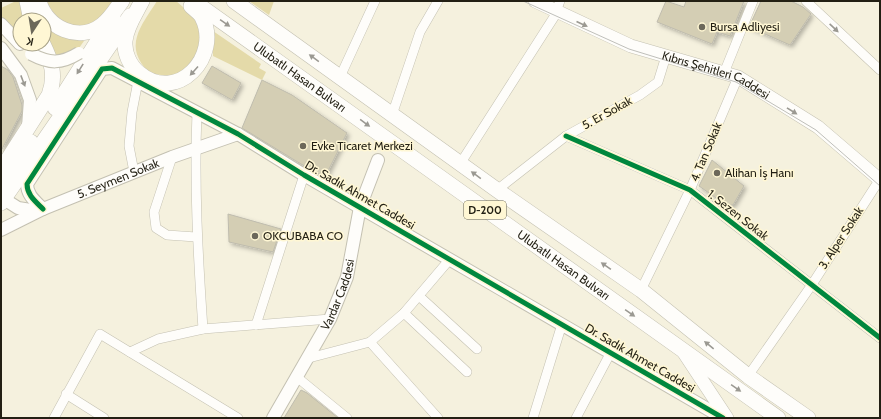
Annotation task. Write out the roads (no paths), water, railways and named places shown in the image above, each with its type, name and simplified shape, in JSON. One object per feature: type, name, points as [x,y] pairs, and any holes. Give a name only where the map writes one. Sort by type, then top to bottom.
[{"type":"main road","points":[[27,1],[29,12]]},
{"type":"main road","points":[[39,1],[41,8],[50,21],[63,30],[76,33],[91,32],[103,24],[122,1]]},
{"type":"main road","points":[[1,184],[62,98],[122,1]]},
{"type":"main road","points":[[141,1],[125,40],[126,54],[133,68],[146,79],[161,84],[177,82],[190,76],[199,65],[206,48],[207,33],[201,16],[186,1]]},
{"type":"main road","points":[[2,201],[141,1]]},
{"type":"main road","name":"Ulubatlı Hasan Bulvarı","points":[[193,1],[778,418]]},
{"type":"main road","name":"Ulubatlı Hasan Bulvarı","points":[[234,1],[460,164],[641,290],[748,376],[808,418]]},
{"type":"main road","name":"Kıbrıs Şehitleri Caddesi","points":[[534,1],[558,6],[631,46],[738,77],[818,127],[880,179]]},
{"type":"main road","points":[[1,170],[49,95],[53,82],[50,60],[46,52]]},
{"type":"main road","points":[[683,351],[727,418]]},
{"type":"street","points":[[340,77],[375,1]]},
{"type":"street","points":[[392,114],[420,32],[438,1]]},
{"type":"street","points":[[724,73],[753,1]]},
{"type":"street","points":[[806,1],[880,70]]},
{"type":"street","points":[[460,164],[558,6]]},
{"type":"street","points":[[1,24],[12,36]]},
{"type":"street","points":[[29,52],[43,60],[54,62],[68,59],[79,53],[102,33]]},
{"type":"street","points":[[1,48],[21,75],[30,100],[28,129]]},
{"type":"street","name":"5. Er Sokak","points":[[497,190],[566,136],[640,95],[658,82],[666,56]]},
{"type":"street","name":"Dr. Sadık Ahmet Caddesi","points":[[40,210],[32,198],[27,188],[27,184],[102,69],[112,68],[238,134],[304,175],[723,418]]},
{"type":"street","name":"4. Tan Sokak","points":[[641,290],[690,190],[738,77]]},
{"type":"street","points":[[134,172],[129,146],[132,112],[138,81]]},
{"type":"street","points":[[197,112],[196,237],[203,329]]},
{"type":"street","name":"5. Seymen Sokak","points":[[1,230],[40,210],[172,157],[238,134]]},
{"type":"street","name":"1. Sezen Sokak","points":[[566,136],[690,190],[811,286],[880,338]]},
{"type":"street","points":[[172,157],[154,212],[156,228],[167,235],[196,237]]},
{"type":"street","name":"Vardar Caddesi","points":[[273,418],[298,378],[330,319],[347,277],[360,207],[378,160]]},
{"type":"street","points":[[256,325],[304,175]]},
{"type":"street","name":"3. Alper Sokak","points":[[748,376],[811,286],[880,179]]},
{"type":"street","points":[[2,201],[18,208],[40,210]]},
{"type":"street","points":[[309,358],[370,342],[404,314],[450,259]]},
{"type":"street","points":[[419,296],[477,350]]},
{"type":"street","points":[[404,314],[467,372]]},
{"type":"street","points":[[130,352],[158,339],[203,329],[330,319]]},
{"type":"street","points":[[533,418],[562,324]]},
{"type":"street","points":[[54,418],[100,334],[238,418]]},
{"type":"street","points":[[370,342],[438,418]]},
{"type":"street","points":[[577,418],[611,352]]},
{"type":"street","points":[[298,378],[347,418]]},
{"type":"street","points":[[66,394],[104,418]]},
{"type":"tram line","points":[[523,1],[629,49],[736,82],[816,130],[880,186]]},
{"type":"place","name":"Bursa Adliyesi","points":[[702,27]]},
{"type":"place","name":"Evke Ticaret Merkezi","points":[[303,146]]},
{"type":"place","name":"Alihan İş Hanı","points":[[717,173]]},
{"type":"place","name":"OKCUBABA CO","points":[[255,236]]}]
